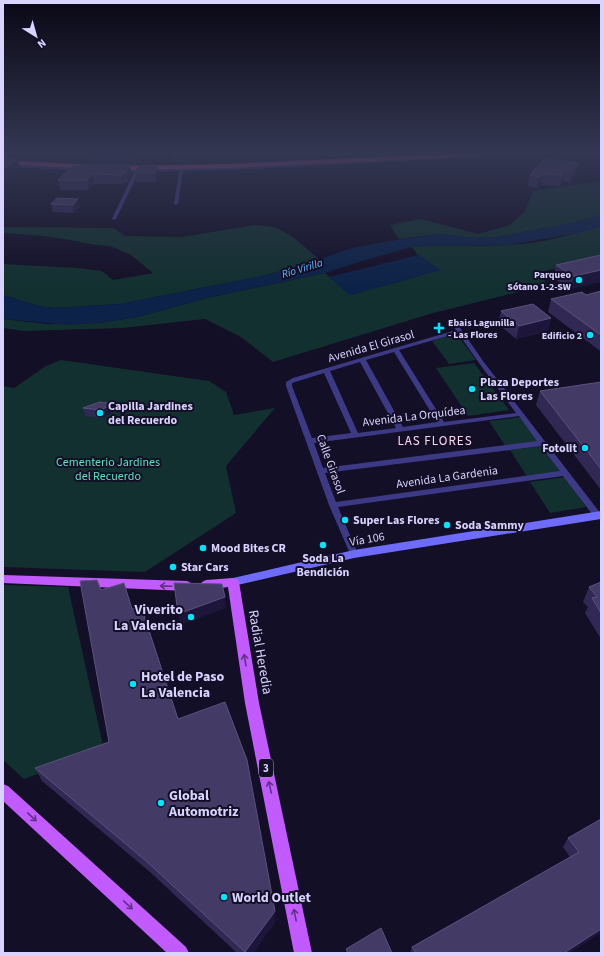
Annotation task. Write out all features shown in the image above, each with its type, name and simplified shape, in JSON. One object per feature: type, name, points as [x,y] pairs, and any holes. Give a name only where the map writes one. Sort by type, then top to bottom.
[{"type":"main road","name":"Vía 106","points":[[233,582],[354,554],[600,516]]},
{"type":"main road","points":[[3,579],[189,586],[233,582]]},
{"type":"main road","points":[[3,583],[64,582]]},
{"type":"main road","name":"Radial Heredia","points":[[233,582],[252,703],[303,953]]},
{"type":"main road","points":[[3,791],[180,953]]},
{"type":"street","points":[[114,219],[124,199]]},
{"type":"street","points":[[176,204],[177,199]]},
{"type":"street","points":[[452,320],[481,362],[565,473],[600,516]]},
{"type":"street","name":"Avenida El Girasol","points":[[289,382],[459,331]]},
{"type":"street","points":[[396,350],[442,424]]},
{"type":"street","points":[[362,360],[400,429]]},
{"type":"street","points":[[326,370],[354,435]]},
{"type":"street","name":"Calle Girasol","points":[[289,382],[289,386],[333,505],[354,554]]},
{"type":"street","name":"Avenida La Orquídea","points":[[310,441],[521,414]]},
{"type":"street","points":[[321,471],[543,443]]},
{"type":"street","name":"Avenida La Gardenia","points":[[333,505],[565,473]]},
{"type":"green space","points":[[530,199],[601,199],[601,215],[571,223],[498,237],[475,238],[437,234],[399,239],[390,225],[421,219],[478,234],[510,225],[525,211]]},
{"type":"green space","points":[[255,225],[275,227],[293,237],[320,260],[267,275],[120,304],[55,308],[38,306],[3,295],[3,264],[77,268],[102,271],[113,280],[153,273],[131,255],[110,246],[45,236],[3,233],[3,227],[114,228],[125,236],[182,237]]},
{"type":"green space","points":[[601,226],[601,258],[540,272],[547,285],[433,313],[273,362],[241,337],[205,319],[122,328],[24,331],[3,328],[3,319],[47,324],[99,323],[137,317],[207,298],[325,273],[350,295],[440,270],[418,255],[412,247],[496,246],[531,243],[578,233]]},
{"type":"green space","points":[[453,334],[458,336],[476,360],[449,364],[432,341]]},
{"type":"green space","name":"Cementerio Jardines del Recuerdo","points":[[61,360],[209,381],[226,392],[234,415],[275,408],[226,466],[236,513],[145,572],[3,567],[3,386],[14,388],[46,366]]},
{"type":"green space","name":"Plaza Deportes Las Flores","points":[[474,363],[509,410],[468,416],[436,368]]},
{"type":"green space","points":[[521,417],[539,442],[506,447],[489,421]]},
{"type":"green space","points":[[543,446],[562,473],[528,478],[510,450]]},
{"type":"green space","points":[[565,477],[586,507],[550,513],[530,482]]},
{"type":"green space","points":[[3,585],[68,587],[104,750],[24,779],[3,760]]},
{"type":"water","name":"Río Virilla","points":[[601,215],[601,226],[578,233],[509,245],[444,245],[412,247],[325,273],[207,298],[137,317],[99,323],[68,325],[3,319],[3,295],[38,306],[55,308],[120,304],[267,275],[303,265],[352,248],[384,242],[437,234],[475,238],[498,237],[571,223]]},
{"type":"water","points":[[418,255],[441,270],[350,295],[329,277]]},
{"type":"building","points":[[56,199],[78,199],[73,205],[51,204]]},
{"type":"building","points":[[601,255],[601,270],[574,276],[556,265]]},
{"type":"building","points":[[601,291],[601,335],[551,299],[582,292],[586,295]]},
{"type":"building","points":[[533,304],[551,318],[519,326],[501,311]]},
{"type":"building","name":"Fotolit","points":[[601,382],[601,469],[540,391]]},
{"type":"building","points":[[100,402],[113,404],[101,410],[83,408]]},
{"type":"building","points":[[97,580],[101,590],[124,583],[132,609],[141,606],[178,719],[225,702],[247,760],[275,911],[245,952],[145,860],[35,768],[109,742],[80,581]]},
{"type":"building","points":[[601,582],[601,613],[592,598],[597,597],[589,587]]},
{"type":"building","points":[[174,583],[222,584],[225,597],[178,614]]},
{"type":"building","points":[[601,819],[601,929],[564,953],[416,953],[412,947],[579,852],[568,838]]},
{"type":"building","points":[[381,928],[392,953],[348,953],[346,949]]},
{"type":"place","name":"Parqueo Sótano 1-2-SW","points":[[579,280]]},
{"type":"place","name":"Ebais Lagunilla - Las Flores","points":[[439,328]]},
{"type":"place","name":"Edificio 2","points":[[590,335]]},
{"type":"place","name":"Plaza Deportes Las Flores","points":[[472,389]]},
{"type":"place","name":"Capilla Jardines del Recuerdo","points":[[100,413]]},
{"type":"place","name":"Fotolit","points":[[585,448]]},
{"type":"place","name":"Super Las Flores","points":[[345,520]]},
{"type":"place","name":"Soda Sammy","points":[[447,525]]},
{"type":"place","name":"Soda La Bendición","points":[[323,545]]},
{"type":"place","name":"Mood Bites CR","points":[[203,548]]},
{"type":"place","name":"Star Cars","points":[[173,567]]},
{"type":"place","name":"Viverito La Valencia","points":[[191,617]]},
{"type":"place","name":"Hotel de Paso La Valencia","points":[[133,684]]},
{"type":"place","name":"Global Automotriz","points":[[161,803]]},
{"type":"place","name":"World Outlet","points":[[224,897]]},
{"type":"district","name":"LAS FLORES","points":[[435,440]]}]
